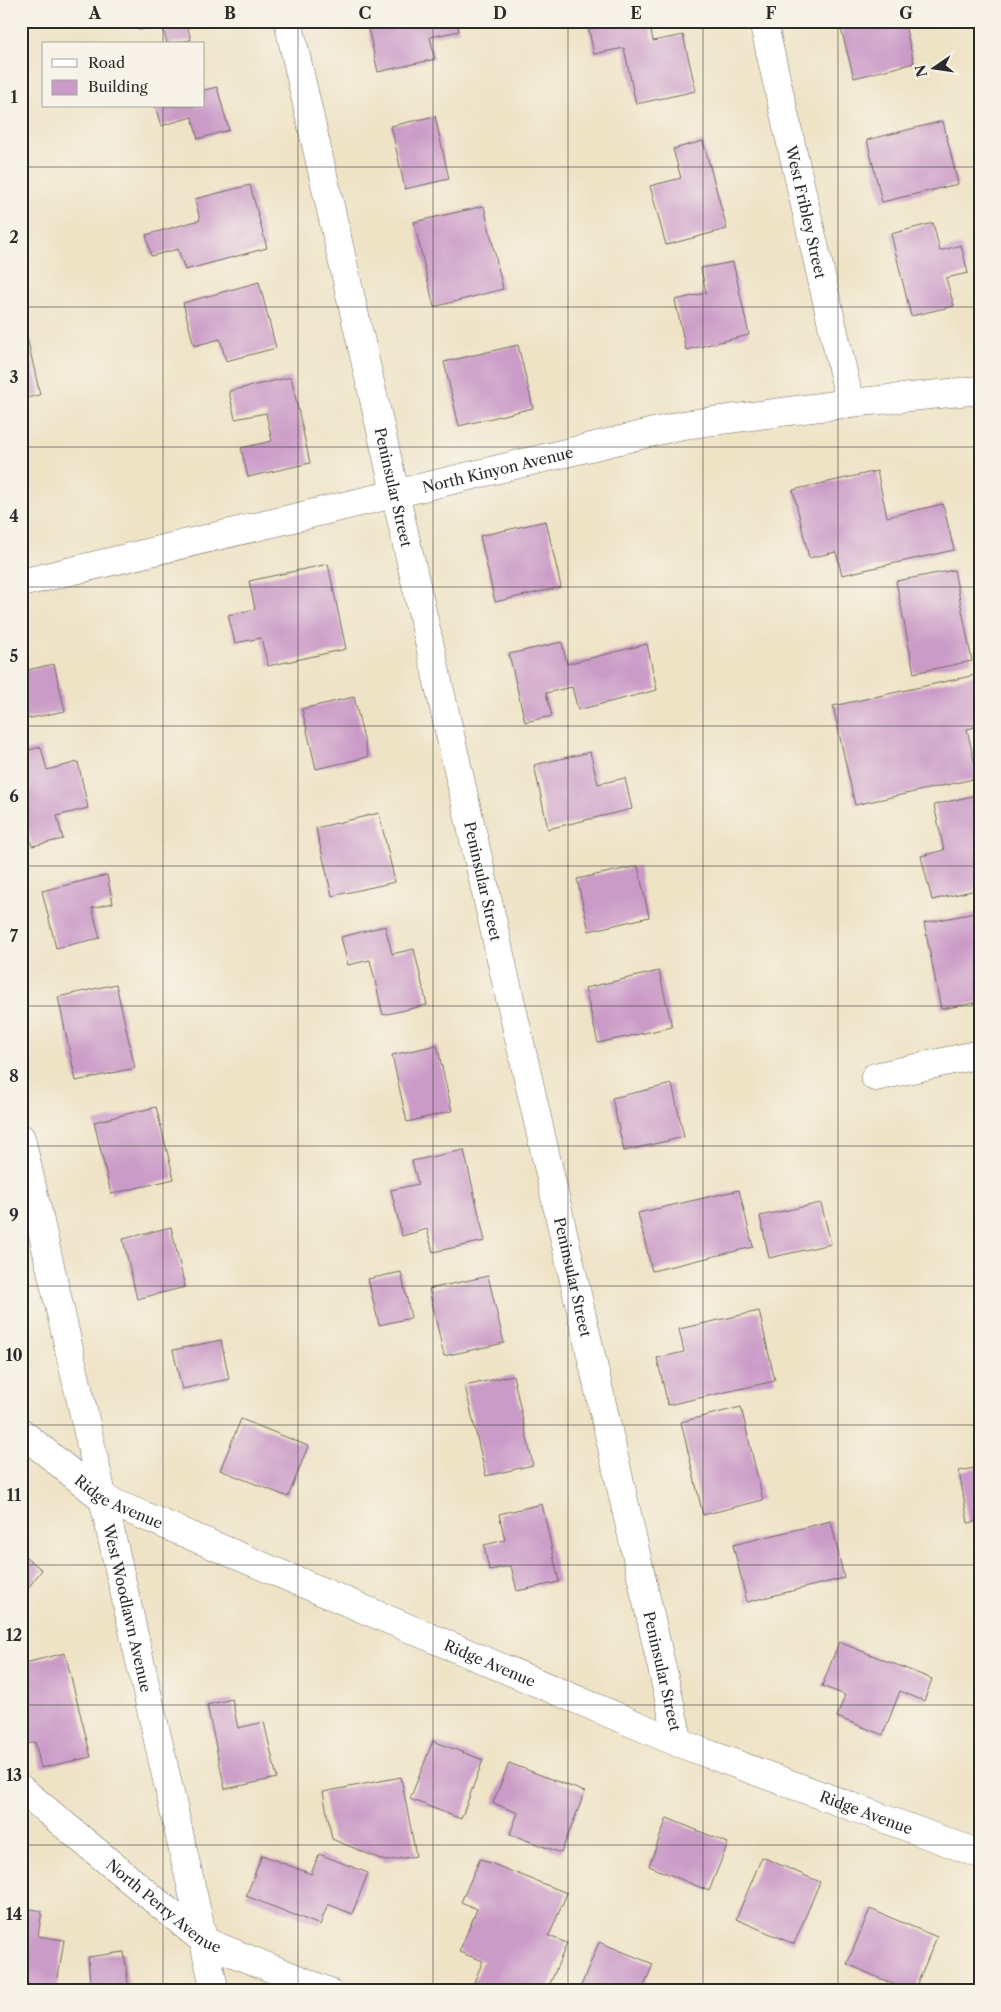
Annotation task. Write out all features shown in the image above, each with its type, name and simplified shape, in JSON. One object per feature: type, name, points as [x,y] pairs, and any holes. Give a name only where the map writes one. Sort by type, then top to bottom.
[{"type":"street","name":"Peninsular Street","points":[[288,21],[397,494],[679,1743]]},
{"type":"street","name":"West Fribley Street","points":[[762,21],[850,403]]},
{"type":"street","name":"North Kinyon Avenue","points":[[21,584],[684,425],[850,403],[980,390]]},
{"type":"street","points":[[875,1077],[980,1054]]},
{"type":"street","name":"West Woodlawn Avenue","points":[[21,1138],[215,1991]]},
{"type":"street","name":"Ridge Avenue","points":[[21,1432],[102,1498],[679,1743],[980,1854]]},
{"type":"street","name":"North Perry Avenue","points":[[21,1789],[204,1941],[326,1991]]},
{"type":"building","points":[[137,21],[186,21],[191,40],[166,42],[162,24],[139,30]]},
{"type":"building","points":[[398,21],[457,21],[459,31],[430,37],[435,59],[378,72],[368,28]]},
{"type":"building","points":[[609,21],[649,21],[653,41],[683,35],[696,91],[636,104],[624,48],[594,54],[588,26]]},
{"type":"building","points":[[839,21],[904,21],[914,63],[854,78]]},
{"type":"building","points":[[217,87],[229,130],[198,139],[192,117],[161,126],[156,108],[205,108],[205,90]]},
{"type":"building","points":[[435,116],[449,179],[405,189],[391,126]]},
{"type":"building","points":[[943,121],[958,184],[882,202],[867,140]]},
{"type":"building","points":[[703,141],[727,229],[666,245],[650,186],[681,178],[673,149]]},
{"type":"building","points":[[250,185],[267,248],[185,270],[178,249],[151,256],[146,235],[200,220],[195,199]]},
{"type":"building","points":[[484,206],[503,289],[434,307],[414,222]]},
{"type":"building","points":[[933,223],[940,251],[961,245],[968,273],[946,278],[954,306],[911,316],[891,234]]},
{"type":"building","points":[[733,262],[749,335],[686,350],[675,300],[706,293],[701,268]]},
{"type":"building","points":[[259,282],[276,348],[226,361],[220,339],[194,346],[183,303]]},
{"type":"building","points":[[25,328],[40,395],[21,399],[21,329]]},
{"type":"building","points":[[518,345],[533,408],[459,426],[444,362]]},
{"type":"building","points":[[291,377],[310,463],[248,477],[241,448],[272,441],[266,413],[235,419],[229,391]]},
{"type":"building","points":[[877,471],[887,517],[943,504],[954,550],[842,575],[836,552],[809,558],[793,490]]},
{"type":"building","points":[[546,521],[561,587],[495,602],[480,536]]},
{"type":"building","points":[[328,564],[346,649],[268,666],[261,638],[235,643],[228,615],[255,609],[249,581]]},
{"type":"building","points":[[954,570],[972,661],[914,673],[896,581]]},
{"type":"building","points":[[562,642],[567,664],[647,644],[657,690],[578,710],[572,687],[546,693],[552,716],[525,722],[509,654]]},
{"type":"building","points":[[54,664],[65,711],[21,720],[21,666],[23,671]]},
{"type":"building","points":[[980,674],[980,726],[967,729],[978,778],[855,805],[833,706]]},
{"type":"building","points":[[354,697],[368,757],[316,769],[302,709]]},
{"type":"building","points":[[41,747],[47,770],[78,762],[88,808],[57,816],[63,839],[32,846],[21,800],[21,752]]},
{"type":"building","points":[[590,752],[598,784],[625,778],[632,809],[548,829],[534,765]]},
{"type":"building","points":[[980,794],[980,889],[932,900],[921,856],[944,850],[934,805]]},
{"type":"building","points":[[379,813],[395,882],[332,896],[316,828]]},
{"type":"building","points":[[638,866],[649,917],[589,931],[577,879]]},
{"type":"building","points":[[107,875],[113,903],[92,908],[100,938],[56,948],[42,891]]},
{"type":"building","points":[[980,912],[980,1002],[941,1009],[924,923]]},
{"type":"building","points":[[385,926],[392,954],[414,949],[427,1005],[383,1015],[370,960],[348,965],[341,937]]},
{"type":"building","points":[[659,971],[672,1027],[598,1043],[585,988]]},
{"type":"building","points":[[116,984],[135,1068],[76,1081],[58,997]]},
{"type":"building","points":[[437,1045],[452,1111],[407,1122],[392,1055]]},
{"type":"building","points":[[672,1084],[684,1137],[624,1151],[612,1098]]},
{"type":"building","points":[[156,1107],[174,1179],[111,1194],[94,1122]]},
{"type":"building","points":[[464,1150],[485,1241],[433,1252],[427,1229],[402,1236],[391,1190],[418,1184],[412,1161]]},
{"type":"building","points":[[739,1190],[753,1247],[652,1271],[638,1213]]},
{"type":"building","points":[[821,1203],[831,1244],[769,1258],[760,1216]]},
{"type":"building","points":[[171,1227],[185,1287],[137,1299],[123,1239]]},
{"type":"building","points":[[401,1272],[411,1318],[379,1325],[368,1279]]},
{"type":"building","points":[[488,1276],[504,1343],[444,1356],[429,1289]]},
{"type":"building","points":[[759,1311],[775,1381],[668,1405],[657,1358],[684,1352],[679,1329]]},
{"type":"building","points":[[221,1340],[229,1379],[182,1389],[173,1350]]},
{"type":"building","points":[[513,1375],[533,1465],[486,1476],[465,1386]]},
{"type":"building","points":[[741,1407],[763,1500],[703,1515],[681,1422]]},
{"type":"building","points":[[241,1419],[308,1446],[288,1497],[220,1470]]},
{"type":"building","points":[[980,1467],[980,1521],[968,1523],[959,1471]]},
{"type":"building","points":[[542,1504],[559,1582],[517,1591],[511,1566],[489,1570],[484,1545],[505,1540],[499,1514]]},
{"type":"building","points":[[831,1521],[844,1578],[747,1602],[733,1545]]},
{"type":"building","points":[[21,1553],[42,1570],[21,1597]]},
{"type":"building","points":[[839,1642],[932,1679],[924,1701],[900,1691],[883,1735],[837,1717],[845,1695],[822,1686]]},
{"type":"building","points":[[65,1653],[91,1757],[41,1768],[35,1742],[21,1746],[21,1664]]},
{"type":"building","points":[[232,1699],[238,1728],[264,1722],[277,1778],[225,1789],[207,1705]]},
{"type":"building","points":[[433,1741],[483,1760],[461,1819],[410,1799]]},
{"type":"building","points":[[509,1763],[585,1792],[561,1853],[510,1834],[518,1813],[493,1803]]},
{"type":"building","points":[[401,1777],[416,1856],[385,1861],[332,1839],[323,1792]]},
{"type":"building","points":[[667,1818],[728,1843],[709,1891],[649,1866]]},
{"type":"building","points":[[319,1854],[368,1873],[352,1914],[328,1904],[320,1925],[246,1896],[262,1855],[311,1874]]},
{"type":"building","points":[[762,1857],[820,1882],[794,1944],[736,1919]]},
{"type":"building","points":[[480,1859],[567,1893],[549,1936],[567,1943],[547,1991],[495,1991],[474,1982],[483,1961],[459,1952],[477,1909],[461,1902]]},
{"type":"building","points":[[21,1907],[42,1911],[38,1936],[64,1940],[56,1990],[21,1984]]},
{"type":"building","points":[[870,1909],[937,1937],[914,1991],[909,1991],[847,1964]]},
{"type":"building","points":[[599,1942],[653,1964],[642,1991],[579,1991]]},
{"type":"building","points":[[124,1952],[129,1991],[91,1991],[88,1957]]}]
